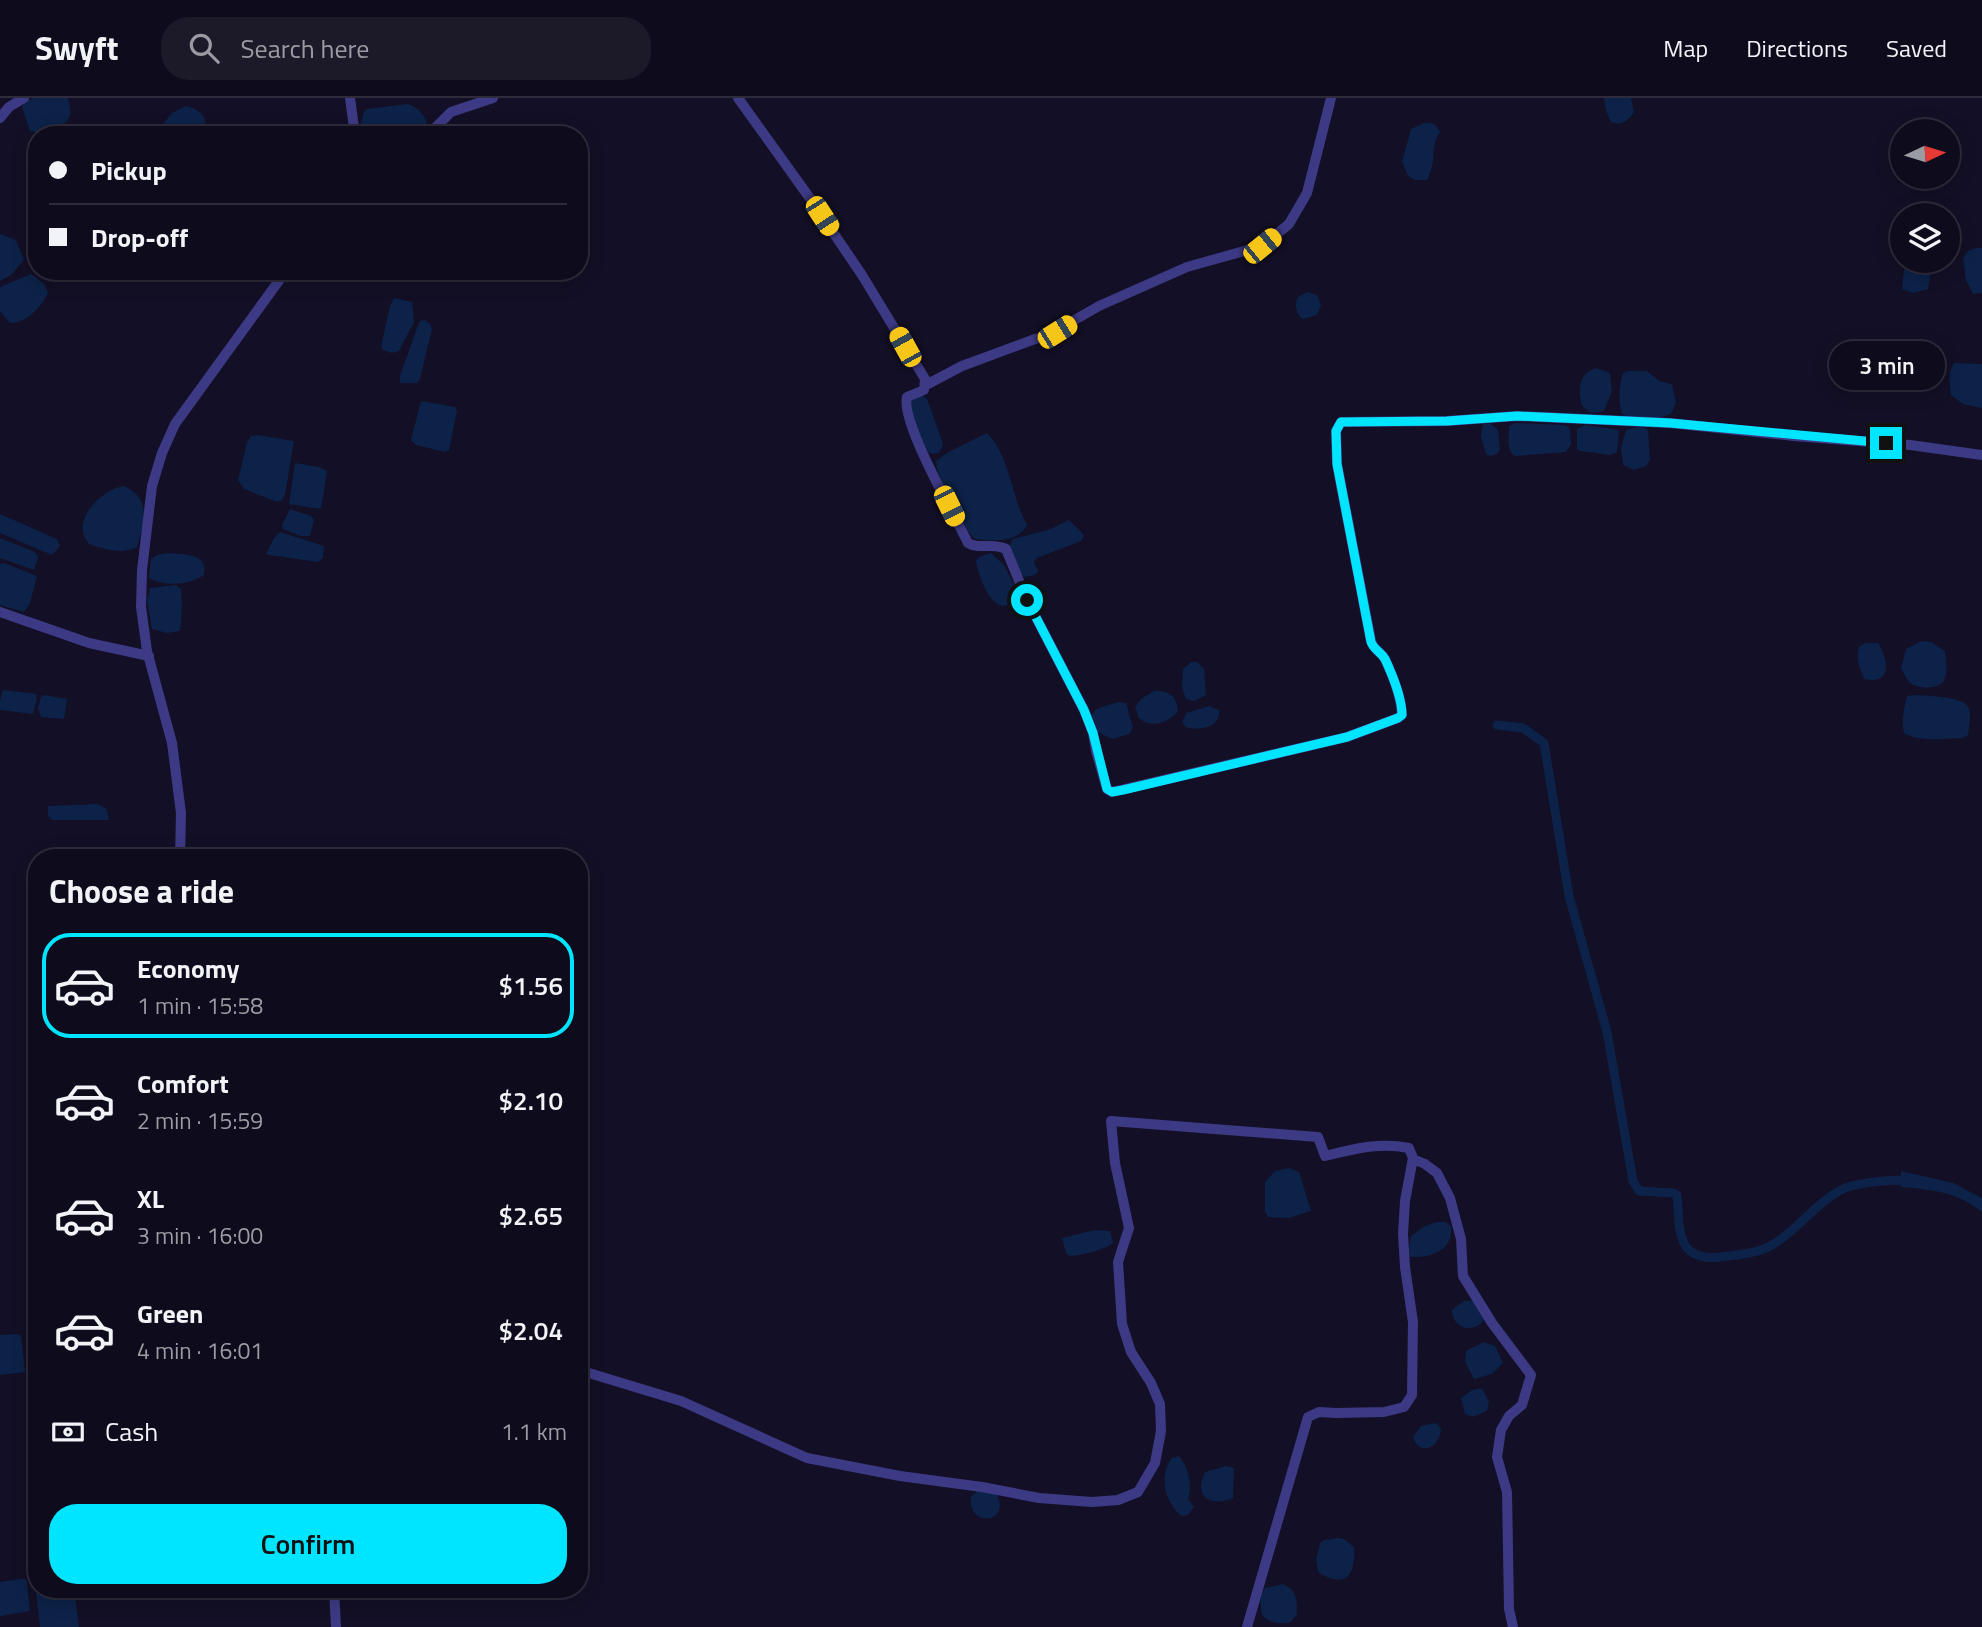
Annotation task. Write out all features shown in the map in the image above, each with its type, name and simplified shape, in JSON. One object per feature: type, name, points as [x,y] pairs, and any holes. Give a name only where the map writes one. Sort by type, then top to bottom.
[{"type":"street","points":[[0,118],[9,107],[24,98]]},
{"type":"street","points":[[350,98],[354,126]]},
{"type":"street","points":[[437,126],[451,113],[492,98]]},
{"type":"street","points":[[738,98],[862,275],[926,386]]},
{"type":"street","points":[[1331,98],[1307,193],[1289,224],[1262,246],[1187,267],[1099,306],[1045,337],[962,366],[926,386],[924,390],[907,397],[905,402],[908,418],[921,449],[968,543],[972,546],[990,544],[1006,548],[1027,600],[1084,710],[1093,733],[1107,789],[1112,792],[1347,737],[1402,715],[1384,658],[1371,642],[1337,464],[1336,431],[1341,422],[1447,421],[1517,416],[1670,423],[1910,445],[1982,455]]},
{"type":"street","points":[[180,849],[181,813],[172,743],[149,656],[141,607],[142,570],[152,486],[162,453],[175,424],[279,280]]},
{"type":"street","points":[[0,612],[89,643],[149,656]]},
{"type":"street","points":[[588,1373],[681,1401],[807,1458],[1039,1498],[1093,1502],[1118,1500],[1138,1492],[1155,1463],[1161,1431],[1160,1404],[1151,1383],[1131,1352],[1122,1324],[1118,1262],[1129,1228],[1115,1163],[1111,1121],[1318,1137],[1325,1156],[1389,1144],[1409,1149],[1413,1159],[1405,1201],[1403,1234],[1413,1322],[1412,1395],[1404,1407],[1384,1412],[1319,1412],[1308,1417],[1247,1627]]},
{"type":"street","points":[[1413,1159],[1437,1173],[1450,1198],[1461,1239],[1463,1276],[1492,1323],[1531,1375],[1522,1405],[1508,1416],[1501,1430],[1497,1457],[1507,1492],[1508,1609],[1513,1627]]},
{"type":"street","points":[[334,1598],[336,1627]]},
{"type":"water","points":[[34,98],[68,98],[68,120],[61,126],[28,126],[22,107],[24,102]]},
{"type":"water","points":[[1604,98],[1631,98],[1634,112],[1624,122],[1611,122]]},
{"type":"water","points":[[408,104],[423,115],[427,126],[362,126],[367,109]]},
{"type":"water","points":[[186,106],[203,116],[206,126],[164,126],[172,113]]},
{"type":"water","points":[[1424,123],[1434,124],[1440,132],[1427,180],[1415,180],[1408,176],[1402,162],[1411,129]]},
{"type":"water","points":[[0,234],[16,240],[24,260],[11,275],[0,281]]},
{"type":"water","points":[[1982,248],[1982,293],[1973,294],[1966,280],[1963,258],[1968,251]]},
{"type":"water","points":[[1904,273],[1930,273],[1928,289],[1913,293],[1902,289]]},
{"type":"water","points":[[28,275],[28,280],[39,280],[44,284],[48,293],[32,314],[22,321],[10,323],[0,311],[0,287]]},
{"type":"water","points":[[1307,292],[1317,295],[1321,305],[1317,315],[1303,319],[1297,312],[1296,302],[1298,297]]},
{"type":"water","points":[[394,298],[412,302],[414,322],[399,351],[392,353],[383,350],[381,346]]},
{"type":"water","points":[[425,320],[432,329],[420,379],[417,383],[400,383],[417,328],[420,321]]},
{"type":"water","points":[[1955,363],[1982,364],[1982,408],[1963,404],[1951,395],[1950,374]]},
{"type":"water","points":[[1596,368],[1610,373],[1612,391],[1604,411],[1591,413],[1582,406],[1580,389],[1586,374]]},
{"type":"water","points":[[1647,371],[1659,381],[1672,384],[1676,403],[1671,414],[1646,419],[1622,414],[1621,383],[1623,373]]},
{"type":"water","points":[[922,395],[927,399],[942,441],[943,446],[939,453],[928,452],[912,420],[911,398]]},
{"type":"water","points":[[421,401],[455,407],[457,411],[449,450],[445,452],[416,445],[411,440]]},
{"type":"water","points":[[1490,423],[1498,430],[1500,450],[1490,456],[1486,454],[1481,436],[1483,424]]},
{"type":"water","points":[[1515,423],[1565,425],[1570,428],[1571,444],[1566,452],[1515,456],[1508,442],[1509,426]]},
{"type":"water","points":[[1585,425],[1619,430],[1617,452],[1610,455],[1577,449],[1577,429]]},
{"type":"water","points":[[1646,428],[1648,431],[1650,460],[1646,466],[1634,470],[1623,465],[1621,448],[1626,430]]},
{"type":"water","points":[[987,433],[1001,453],[1027,525],[1018,535],[1004,540],[975,539],[957,514],[937,469],[936,461],[947,453]]},
{"type":"water","points":[[251,436],[294,441],[285,495],[277,502],[244,489],[238,480],[247,442]]},
{"type":"water","points":[[295,463],[327,471],[321,509],[289,504]]},
{"type":"water","points":[[124,486],[139,497],[144,512],[137,547],[119,551],[89,544],[83,526],[90,508],[106,493]]},
{"type":"water","points":[[290,509],[311,516],[314,520],[310,536],[301,536],[283,529],[282,525]]},
{"type":"water","points":[[0,514],[57,539],[60,546],[52,555],[0,533]]},
{"type":"water","points":[[1069,520],[1084,535],[1081,541],[1037,558],[1034,562],[1038,571],[1035,575],[1024,577],[1012,553],[1010,544],[1013,539],[1051,529]]},
{"type":"water","points":[[280,532],[324,546],[323,558],[318,562],[266,554]]},
{"type":"water","points":[[0,538],[35,552],[38,557],[34,570],[0,558]]},
{"type":"water","points":[[168,553],[199,558],[204,575],[177,584],[162,583],[149,578],[151,559]]},
{"type":"water","points":[[991,553],[1004,565],[1018,592],[1018,596],[1010,604],[1003,606],[996,603],[981,578],[976,561],[979,557]]},
{"type":"water","points":[[4,563],[37,576],[30,603],[24,612],[0,605],[0,564]]},
{"type":"water","points":[[176,585],[181,589],[180,631],[167,633],[152,629],[147,600],[150,588]]},
{"type":"water","points":[[1921,641],[1931,642],[1945,651],[1946,676],[1942,683],[1935,687],[1913,685],[1901,668],[1906,649]]},
{"type":"water","points":[[1865,643],[1878,643],[1886,663],[1884,675],[1874,680],[1865,679],[1861,672],[1858,651]]},
{"type":"water","points":[[1191,662],[1197,662],[1204,669],[1206,695],[1194,701],[1186,699],[1182,688],[1183,669]]},
{"type":"water","points":[[3,690],[36,694],[33,714],[0,710]]},
{"type":"water","points":[[1154,691],[1164,691],[1171,695],[1176,701],[1178,711],[1165,721],[1154,724],[1139,718],[1135,707],[1141,699]]},
{"type":"water","points":[[44,695],[67,699],[64,719],[41,717],[38,708]]},
{"type":"water","points":[[1907,696],[1944,697],[1965,703],[1970,713],[1968,735],[1963,738],[1933,739],[1917,738],[1904,733],[1903,719]]},
{"type":"water","points":[[1118,702],[1126,703],[1133,728],[1129,734],[1112,739],[1098,732],[1092,715],[1096,709]]},
{"type":"water","points":[[1209,706],[1219,710],[1219,716],[1217,721],[1208,727],[1186,727],[1182,722],[1186,713]]},
{"type":"water","points":[[98,804],[107,809],[109,820],[52,820],[48,816],[48,806]]},
{"type":"water","points":[[1289,1168],[1299,1172],[1311,1211],[1289,1218],[1268,1217],[1265,1212],[1265,1182],[1275,1171]]},
{"type":"water","points":[[1901,1171],[1953,1183],[1982,1198],[1982,1212],[1953,1196],[1901,1187]]},
{"type":"water","points":[[1445,1222],[1451,1226],[1449,1241],[1445,1247],[1433,1254],[1411,1257],[1408,1254],[1411,1236],[1423,1227]]},
{"type":"water","points":[[1095,1230],[1110,1231],[1113,1243],[1086,1254],[1069,1256],[1066,1253],[1062,1238]]},
{"type":"water","points":[[1474,1300],[1482,1311],[1484,1320],[1469,1328],[1459,1325],[1452,1310],[1464,1301]]},
{"type":"water","points":[[0,1335],[21,1336],[25,1372],[0,1375]]},
{"type":"water","points":[[1484,1342],[1495,1346],[1503,1363],[1492,1374],[1474,1379],[1465,1362],[1466,1351]]},
{"type":"water","points":[[1482,1388],[1489,1402],[1487,1411],[1472,1417],[1465,1414],[1461,1398],[1472,1390]]},
{"type":"water","points":[[1436,1423],[1441,1429],[1437,1441],[1429,1448],[1420,1447],[1413,1437],[1421,1426]]},
{"type":"water","points":[[1179,1456],[1190,1483],[1188,1499],[1194,1507],[1188,1515],[1181,1516],[1167,1496],[1164,1480],[1172,1458]]},
{"type":"water","points":[[1226,1466],[1234,1468],[1233,1498],[1211,1501],[1206,1498],[1201,1488],[1205,1472]]},
{"type":"water","points":[[977,1491],[997,1495],[1000,1505],[994,1517],[981,1518],[975,1514],[971,1497]]},
{"type":"water","points":[[1338,1538],[1354,1547],[1354,1557],[1351,1572],[1347,1577],[1336,1580],[1318,1572],[1316,1559],[1320,1543]]},
{"type":"water","points":[[26,1579],[30,1611],[0,1616],[0,1582]]},
{"type":"water","points":[[1283,1584],[1291,1589],[1295,1596],[1297,1614],[1291,1622],[1272,1622],[1262,1615],[1260,1597],[1265,1588]]},
{"type":"water","points":[[37,1598],[75,1598],[79,1627],[40,1627]]},
{"type":"waterway","points":[[1497,725],[1523,728],[1544,743],[1569,896],[1607,1032],[1633,1181],[1639,1191],[1677,1195],[1680,1230],[1687,1248],[1705,1257],[1733,1256],[1760,1250],[1781,1239],[1824,1201],[1843,1189],[1877,1182],[1912,1181]]},
{"type":"route","points":[[1027,600],[1084,710],[1093,733],[1107,789],[1112,792],[1123,790],[1347,737],[1402,715],[1384,658],[1371,642],[1337,464],[1336,431],[1341,422],[1447,421],[1517,416],[1670,423],[1886,443]]}]
